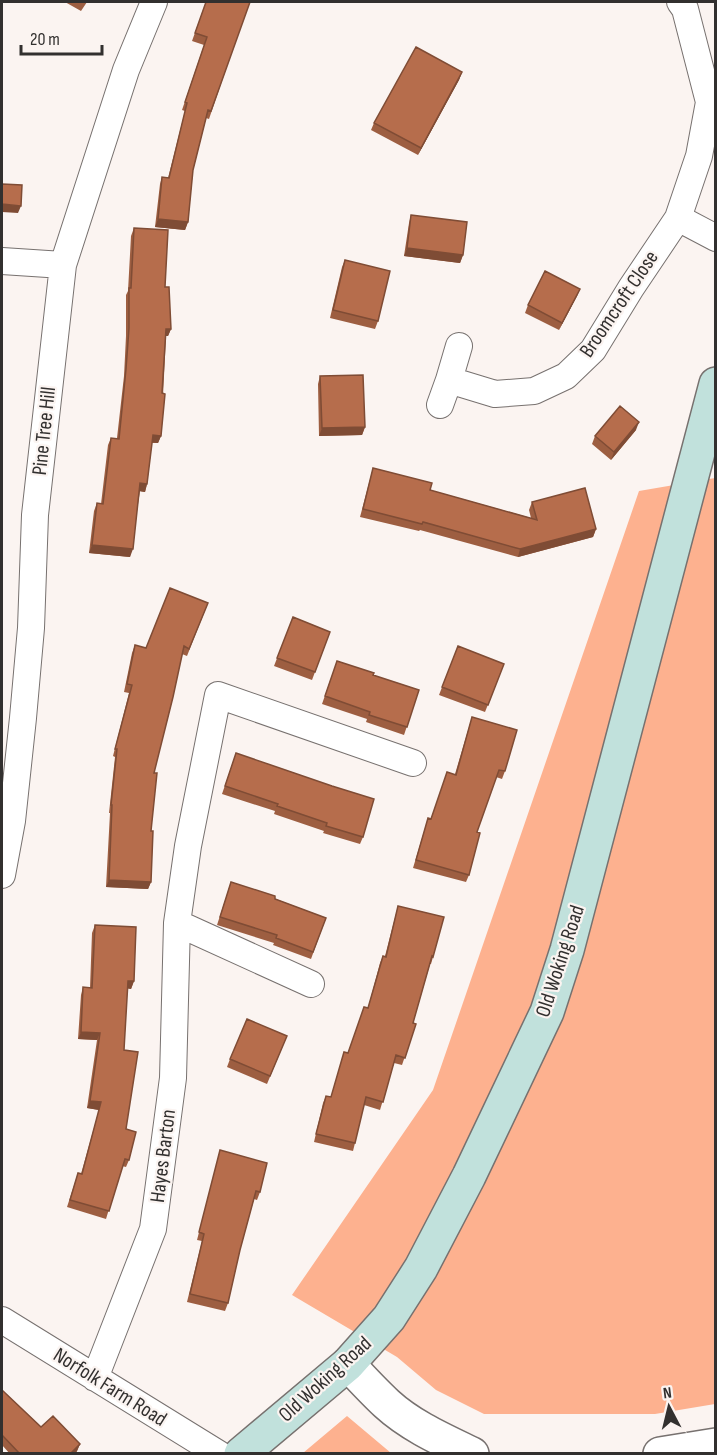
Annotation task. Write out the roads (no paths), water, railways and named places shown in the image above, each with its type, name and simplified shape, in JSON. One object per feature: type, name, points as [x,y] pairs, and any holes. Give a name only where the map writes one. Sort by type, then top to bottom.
[{"type":"main road","name":"Old Woking Road","points":[[241,1454],[348,1364],[389,1318],[421,1268],[469,1176],[547,1012],[570,939],[716,384]]},
{"type":"street","name":"Pine Tree Hill","points":[[2,875],[12,821],[23,718],[31,628],[35,515],[63,264],[126,70],[154,2]]},
{"type":"street","name":"Broomcroft Close","points":[[449,380],[495,394],[534,391],[566,376],[593,350],[678,218],[699,156],[709,102],[685,9],[680,2]]},
{"type":"street","points":[[678,218],[716,238]]},
{"type":"street","points":[[2,261],[63,264]]},
{"type":"street","points":[[440,405],[459,346]]},
{"type":"street","name":"Hayes Barton","points":[[94,1378],[153,1229],[172,1078],[177,923],[188,846],[218,695],[413,763]]},
{"type":"street","points":[[177,923],[311,984]]},
{"type":"street","name":"Norfolk Farm Road","points":[[2,1320],[219,1454]]},
{"type":"street","points":[[348,1364],[388,1405],[413,1424],[472,1454]]},
{"type":"street","points":[[660,1454],[716,1445]]}]
